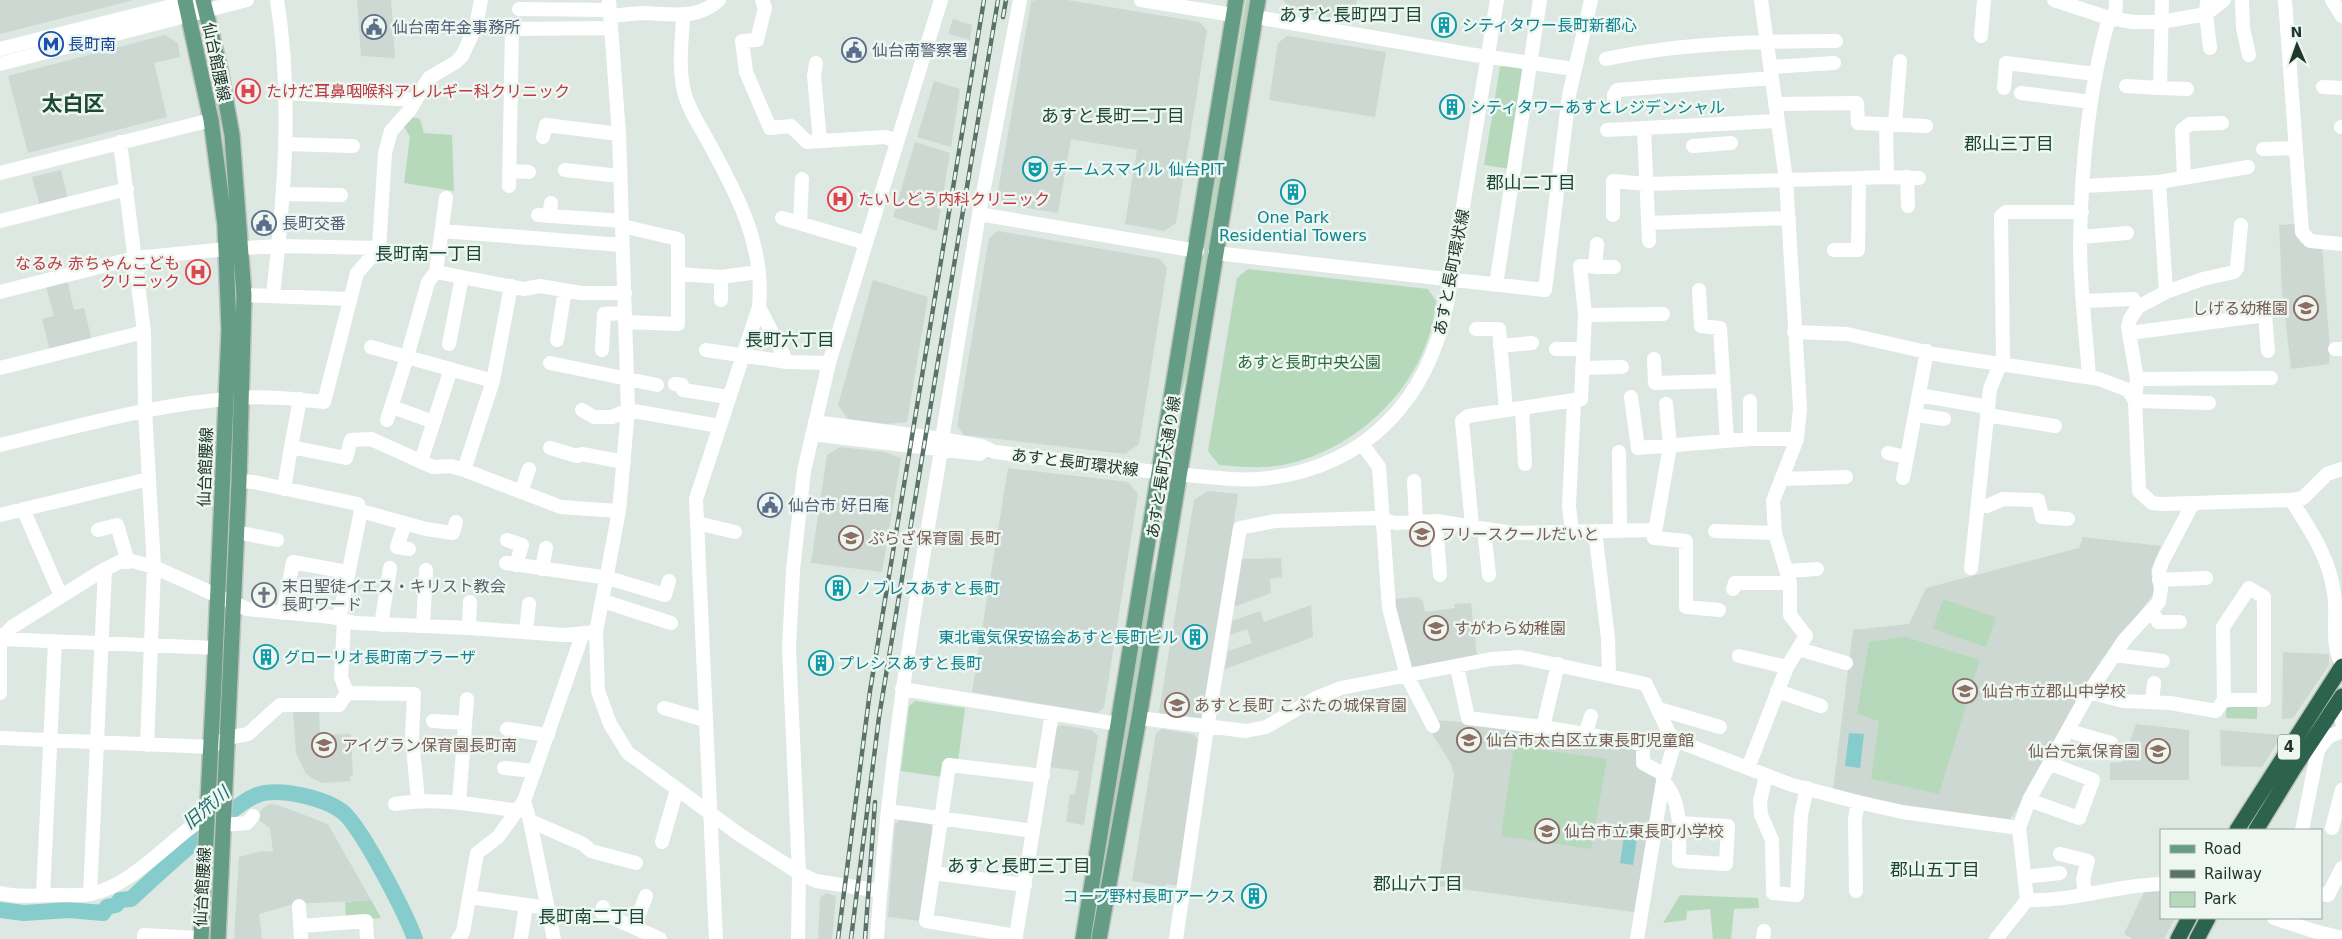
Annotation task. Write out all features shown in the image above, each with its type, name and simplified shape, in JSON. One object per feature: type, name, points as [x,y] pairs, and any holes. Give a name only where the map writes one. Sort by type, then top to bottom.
[{"type":"highway","name":"4","points":[[2238,829],[2342,665]]},
{"type":"highway","name":"4","points":[[2257,829],[2338,702]]},
{"type":"highway","points":[[2178,939],[2188,919]]},
{"type":"highway","points":[[2197,939],[2207,919]]},
{"type":"main road","name":"あすと長町大通り線","points":[[1083,939],[1197,250],[1236,0]]},
{"type":"main road","name":"あすと長町大通り線","points":[[1099,939],[1139,718],[1258,0]]},
{"type":"main road","name":"仙台館腰線","points":[[194,5],[211,120],[244,295],[239,481],[218,939]]},
{"type":"main road","name":"仙台館腰線","points":[[194,5],[220,69],[232,135],[234,248],[228,330],[216,648],[201,938]]},
{"type":"street","points":[[0,49],[194,5],[247,0]]},
{"type":"street","points":[[273,295],[283,194],[286,93],[277,0]]},
{"type":"street","points":[[0,445],[145,410],[225,399],[300,399],[324,402],[357,274],[379,248],[385,153],[391,132],[416,100],[432,74],[449,67],[462,56],[476,26],[481,0]]},
{"type":"street","points":[[689,0],[681,63],[684,92],[746,214],[758,272],[759,307],[696,499],[716,938]]},
{"type":"street","points":[[519,9],[686,15],[713,6],[719,0]]},
{"type":"street","points":[[762,0],[766,8],[757,40],[742,41],[746,72],[770,128],[791,126],[807,142],[885,137],[897,141]]},
{"type":"street","points":[[798,939],[799,873],[788,648],[797,528],[804,471],[829,363],[941,0]]},
{"type":"street","points":[[877,939],[888,811],[902,689],[979,214],[1020,0]]},
{"type":"street","points":[[1141,0],[1233,15]]},
{"type":"street","name":"あすと長町環状線","points":[[814,428],[942,445],[981,454],[995,452],[1160,473],[1229,479],[1268,479],[1298,473],[1322,466],[1362,444],[1392,419],[1418,384],[1439,338],[1496,0]]},
{"type":"street","points":[[1496,285],[1540,0]]},
{"type":"street","points":[[1215,253],[1545,290],[1567,104],[1591,0]]},
{"type":"street","points":[[1748,768],[1787,667],[1806,636],[1790,615],[1788,577],[1775,533],[1773,501],[1798,439],[1800,408],[1786,180],[1760,0]]},
{"type":"street","points":[[1980,36],[1984,0]]},
{"type":"street","points":[[2054,0],[2069,2],[2112,18],[2161,22],[2224,0]]},
{"type":"street","points":[[2089,378],[2081,237],[2082,212],[2090,102],[2095,74],[2116,0]]},
{"type":"street","points":[[2160,88],[2162,0]]},
{"type":"street","points":[[2242,0],[2243,28],[2250,55]]},
{"type":"street","points":[[2285,0],[2302,232],[2310,241],[2342,244]]},
{"type":"street","points":[[2332,0],[2342,16]]},
{"type":"street","points":[[0,64],[194,5]]},
{"type":"street","points":[[2206,7],[2210,48]]},
{"type":"street","points":[[476,26],[512,28],[610,13]]},
{"type":"street","points":[[458,939],[463,932],[477,854],[498,837],[521,806],[603,601],[619,511],[628,410],[619,134],[610,13]]},
{"type":"street","points":[[1256,18],[1487,57],[1574,69]]},
{"type":"street","points":[[509,186],[512,28]]},
{"type":"street","points":[[1606,59],[1631,54],[1766,41],[1836,41]]},
{"type":"street","points":[[1887,177],[1891,124],[1900,61]]},
{"type":"street","points":[[816,63],[814,76],[820,141]]},
{"type":"street","points":[[1614,105],[1614,95],[1617,90],[1834,63]]},
{"type":"street","points":[[2004,88],[2006,63],[2095,74]]},
{"type":"street","points":[[2126,86],[2187,89]]},
{"type":"street","points":[[2323,87],[2342,88]]},
{"type":"street","points":[[286,93],[416,100]]},
{"type":"street","points":[[2021,93],[2090,102]]},
{"type":"street","points":[[1775,104],[1857,103],[1858,123],[1926,126]]},
{"type":"street","points":[[0,173],[211,120]]},
{"type":"street","points":[[1607,130],[1776,121]]},
{"type":"street","points":[[2184,178],[2182,130],[2190,124],[2222,123]]},
{"type":"street","points":[[1730,124],[1731,158]]},
{"type":"street","points":[[544,137],[546,126],[619,134]]},
{"type":"street","points":[[1644,129],[1649,240]]},
{"type":"street","points":[[120,142],[144,332],[145,410],[154,567],[147,745]]},
{"type":"street","points":[[1693,146],[1731,143]]},
{"type":"street","points":[[285,144],[353,146]]},
{"type":"street","points":[[2264,149],[2296,148]]},
{"type":"street","points":[[2084,186],[2159,182],[2248,167]]},
{"type":"street","points":[[565,170],[620,176]]},
{"type":"street","points":[[510,171],[529,172]]},
{"type":"street","points":[[1613,215],[1613,181],[1647,184],[1887,177],[1913,178],[1908,206]]},
{"type":"street","points":[[1834,250],[1858,250],[1859,178]]},
{"type":"street","points":[[800,223],[802,179]]},
{"type":"street","points":[[2159,182],[2166,292]]},
{"type":"street","points":[[0,221],[126,189]]},
{"type":"street","points":[[283,194],[341,195]]},
{"type":"street","points":[[387,420],[428,282],[436,272],[446,198]]},
{"type":"street","points":[[546,211],[678,234],[678,324],[604,314],[602,350]]},
{"type":"street","points":[[1971,568],[1990,389],[2002,357],[2001,216],[2006,212],[2082,212]]},
{"type":"street","points":[[979,214],[1197,250]]},
{"type":"street","points":[[782,218],[866,243]]},
{"type":"street","points":[[1648,224],[1789,218]]},
{"type":"street","points":[[2240,225],[2234,272],[2203,279],[2166,292],[2138,307],[2130,319],[2130,333],[2137,379],[2135,401],[2139,491],[2152,503],[2193,504],[2291,500],[2303,498],[2327,474],[2342,469]]},
{"type":"street","points":[[442,231],[622,244]]},
{"type":"street","points":[[2081,237],[2127,233]]},
{"type":"street","points":[[1595,267],[1597,244]]},
{"type":"street","points":[[0,292],[135,258],[234,248],[278,246],[379,248]]},
{"type":"street","points":[[1489,574],[1478,527],[1462,420],[1468,416],[1581,399],[1585,315],[1580,266],[1614,267]]},
{"type":"street","points":[[436,272],[524,289],[540,286],[589,294],[625,294]]},
{"type":"street","points":[[678,274],[721,277],[758,272]]},
{"type":"street","points":[[449,344],[462,277]]},
{"type":"street","points":[[721,277],[721,300]]},
{"type":"street","points":[[464,470],[493,381],[511,286]]},
{"type":"street","points":[[557,340],[565,290]]},
{"type":"street","points":[[1699,290],[1701,326],[1720,328],[1727,441]]},
{"type":"street","points":[[244,295],[350,299]]},
{"type":"street","points":[[2084,301],[2133,299],[2138,307]]},
{"type":"street","points":[[759,307],[787,362]]},
{"type":"street","points":[[1585,315],[1663,314]]},
{"type":"street","points":[[2130,333],[2265,315],[2268,351]]},
{"type":"street","points":[[1476,329],[1498,330],[1506,410]]},
{"type":"street","points":[[0,368],[144,332]]},
{"type":"street","points":[[1794,332],[1847,334],[1998,365],[2089,378],[2121,386],[2128,390],[2135,401]]},
{"type":"street","points":[[1500,346],[1532,343]]},
{"type":"street","points":[[371,347],[493,381]]},
{"type":"street","points":[[1556,349],[1583,349]]},
{"type":"street","points":[[706,350],[787,362],[829,363]]},
{"type":"street","points":[[1904,478],[1927,351]]},
{"type":"street","points":[[1654,359],[1655,383],[1723,380]]},
{"type":"street","points":[[550,364],[657,385]]},
{"type":"street","points":[[1582,368],[1622,368]]},
{"type":"street","points":[[421,461],[451,369]]},
{"type":"street","points":[[2137,379],[2271,378]]},
{"type":"street","points":[[675,384],[682,385],[683,390],[728,398]]},
{"type":"street","points":[[1919,395],[2054,426]]},
{"type":"street","points":[[1631,397],[1638,448],[1750,439],[1798,439]]},
{"type":"street","points":[[284,489],[300,399]]},
{"type":"street","points":[[1572,532],[1569,506],[1574,400]]},
{"type":"street","points":[[1750,401],[1750,439]]},
{"type":"street","points":[[2135,401],[2209,403]]},
{"type":"street","points":[[1666,404],[1670,446],[1654,538],[1686,541],[1686,607],[1719,610]]},
{"type":"street","points":[[392,407],[434,422]]},
{"type":"street","points":[[1522,408],[1525,464]]},
{"type":"street","points":[[582,410],[594,417],[604,418],[628,410],[719,426]]},
{"type":"street","points":[[1916,415],[1944,419]]},
{"type":"street","points":[[291,447],[346,458],[351,440],[371,439],[433,467],[451,466],[464,470],[560,507],[619,511]]},
{"type":"street","points":[[1362,444],[1379,467],[1389,608],[1407,676],[1433,726]]},
{"type":"street","points":[[550,448],[578,456],[582,454],[624,462]]},
{"type":"street","points":[[1619,452],[1620,530]]},
{"type":"street","points":[[1888,453],[1907,456]]},
{"type":"street","points":[[521,492],[529,469]]},
{"type":"street","points":[[1781,479],[1846,477]]},
{"type":"street","points":[[0,515],[148,478]]},
{"type":"street","points":[[239,481],[358,504],[361,511],[348,572],[341,620],[341,677],[347,693]]},
{"type":"street","points":[[1414,481],[1416,522]]},
{"type":"street","points":[[1978,505],[1987,506],[2003,500],[2038,500],[2042,518],[2068,519]]},
{"type":"street","points":[[2291,500],[2314,534],[2327,562],[2334,593],[2336,654],[2342,665]]},
{"type":"street","points":[[1996,939],[2027,900],[2020,828],[2029,800],[2051,764],[2089,692],[2114,655],[2159,602],[2161,594],[2159,580],[2162,562],[2193,504]]},
{"type":"street","points":[[23,509],[61,596]]},
{"type":"street","points":[[361,511],[453,533],[456,522]]},
{"type":"street","points":[[1176,939],[1207,728],[1240,528],[1275,521],[1374,518],[1396,522],[1436,521],[1512,533],[1655,530]]},
{"type":"street","points":[[1436,521],[1440,575]]},
{"type":"street","points":[[405,523],[397,547],[409,549]]},
{"type":"street","points":[[696,523],[735,532]]},
{"type":"street","points":[[98,530],[117,525],[128,562]]},
{"type":"street","points":[[1595,531],[1608,638],[1609,674]]},
{"type":"street","points":[[1715,531],[1775,533]]},
{"type":"street","points":[[236,532],[277,540]]},
{"type":"street","points":[[507,540],[522,545],[511,564],[608,578],[665,595],[669,581]]},
{"type":"street","points":[[542,569],[546,548]]},
{"type":"street","points":[[0,693],[0,638],[12,627],[119,562],[140,562],[154,567],[233,601],[247,609],[381,625],[469,628],[564,635],[590,633]]},
{"type":"street","points":[[283,613],[293,562],[348,572]]},
{"type":"street","points":[[381,625],[390,568]]},
{"type":"street","points":[[90,894],[105,569]]},
{"type":"street","points":[[1733,589],[1735,583],[1788,577],[1817,569]]},
{"type":"street","points":[[423,626],[426,570]]},
{"type":"street","points":[[2159,580],[2206,578]]},
{"type":"street","points":[[2089,692],[2123,701],[2170,703],[2216,711],[2224,700],[2223,627],[2248,588],[2264,597],[2264,700],[2224,700]]},
{"type":"street","points":[[603,601],[671,623]]},
{"type":"street","points":[[469,628],[470,602]]},
{"type":"street","points":[[526,632],[529,604]]},
{"type":"street","points":[[2152,612],[2158,622],[2180,622]]},
{"type":"street","points":[[590,633],[598,692],[610,724],[628,753],[740,835],[799,873],[816,882],[880,891]]},
{"type":"street","points":[[0,638],[216,648]]},
{"type":"street","points":[[43,895],[55,641]]},
{"type":"street","points":[[1799,649],[1846,663]]},
{"type":"street","points":[[2114,655],[2163,661]]},
{"type":"street","points":[[1739,656],[1787,667]]},
{"type":"street","points":[[1139,718],[1207,728],[1246,731],[1266,727],[1307,702],[1341,688],[1491,659],[1520,657],[1609,674],[1646,684],[1660,709],[1670,735],[1676,740],[1766,776],[1858,802],[1902,812],[2020,828]]},
{"type":"street","points":[[1543,727],[1558,664]]},
{"type":"street","points":[[1457,667],[1468,718],[1543,727],[1643,744],[1643,763],[1664,778],[1671,793],[1679,823]]},
{"type":"street","points":[[2152,702],[2154,683]]},
{"type":"street","points":[[902,689],[1118,724]]},
{"type":"street","points":[[1777,691],[1821,706]]},
{"type":"street","points":[[0,738],[211,747],[227,738],[248,734],[280,704],[340,705],[347,693]]},
{"type":"street","points":[[347,693],[414,694],[412,738],[418,800]]},
{"type":"street","points":[[459,802],[467,699]]},
{"type":"street","points":[[2338,702],[2342,722]]},
{"type":"street","points":[[664,708],[705,720]]},
{"type":"street","points":[[1660,709],[1720,727]]},
{"type":"street","points":[[1043,776],[949,765],[926,921],[1016,936],[1043,776],[1052,713]]},
{"type":"street","points":[[1585,735],[1591,716]]},
{"type":"street","points":[[433,721],[465,724]]},
{"type":"street","points":[[508,729],[548,735]]},
{"type":"street","points":[[2069,731],[2111,742]]},
{"type":"street","points":[[2302,829],[2318,750],[2328,737],[2342,731]]},
{"type":"street","points":[[1637,939],[1664,778],[1676,740]]},
{"type":"street","points":[[2029,800],[2079,818],[2093,780],[2051,764]]},
{"type":"street","points":[[504,768],[535,771]]},
{"type":"street","points":[[1766,776],[1760,801],[1761,815],[1772,840],[1773,893],[1797,895],[1801,815],[1807,788]]},
{"type":"street","points":[[662,842],[677,789]]},
{"type":"street","points":[[2332,828],[2342,790]]},
{"type":"street","points":[[395,804],[418,800],[521,806]]},
{"type":"street","points":[[1856,891],[1855,819],[1858,802]]},
{"type":"street","points":[[521,806],[530,821],[554,939]]},
{"type":"street","points":[[888,811],[1034,831]]},
{"type":"street","points":[[223,828],[247,823],[253,816]]},
{"type":"street","points":[[0,893],[16,896],[90,894],[108,888],[127,878],[208,817]]},
{"type":"street","points":[[530,821],[583,844],[591,851],[636,863]]},
{"type":"street","points":[[2069,853],[2088,861],[2083,879],[2085,894]]},
{"type":"street","points":[[2322,894],[2328,895],[2342,868]]},
{"type":"street","points":[[933,873],[1025,885]]},
{"type":"street","points":[[2026,877],[2060,873]]},
{"type":"street","points":[[2027,900],[2049,900],[2123,886],[2160,884]]},
{"type":"street","points":[[634,927],[646,896]]},
{"type":"street","points":[[469,897],[548,908]]},
{"type":"street","points":[[521,938],[526,904]]},
{"type":"street","points":[[299,906],[301,933],[366,921],[367,939]]},
{"type":"street","points":[[603,907],[602,912],[653,937]]},
{"type":"street","points":[[2280,919],[2337,938]]},
{"type":"street","points":[[144,939],[144,935],[201,938]]},
{"type":"shaded area","points":[[0,0],[134,0],[0,34]]},
{"type":"shaded area","points":[[357,0],[391,0],[395,58],[361,56]]},
{"type":"shaded area","points":[[1035,0],[1067,0],[1200,22],[1207,31],[1176,223],[1164,231],[1125,224],[1137,150],[1071,139],[1058,213],[1001,204],[997,196],[1031,2]]},
{"type":"shaded area","points":[[1283,0],[1357,0],[1353,21],[1291,10]]},
{"type":"shaded area","points":[[953,19],[972,25],[970,40],[948,34]]},
{"type":"shaded area","points":[[165,35],[178,43],[180,57],[154,63],[167,117],[28,153],[8,76]]},
{"type":"shaded area","points":[[1287,36],[1386,52],[1375,117],[1269,100],[1278,43]]},
{"type":"shaded area","points":[[934,81],[960,89],[951,147],[917,137]]},
{"type":"shaded area","points":[[915,142],[950,153],[937,231],[893,217]]},
{"type":"shaded area","points":[[61,170],[68,199],[40,206],[32,177]]},
{"type":"shaded area","name":"しげる幼稚園","points":[[2297,224],[2300,243],[2322,245],[2330,350],[2329,364],[2291,369],[2282,291],[2279,225]]},
{"type":"shaded area","points":[[998,231],[1160,259],[1167,268],[1139,444],[1125,454],[964,435],[957,426],[989,238]]},
{"type":"shaded area","points":[[67,280],[74,310],[84,308],[92,341],[50,352],[42,319],[54,316],[46,286]]},
{"type":"shaded area","points":[[873,280],[928,297],[907,422],[887,424],[848,419],[838,405]]},
{"type":"shaded area","points":[[840,447],[885,452],[901,458],[882,572],[811,563],[827,455]]},
{"type":"shaded area","points":[[1008,468],[1128,482],[1138,494],[1104,708],[1097,713],[972,692]]},
{"type":"shaded area","points":[[1208,491],[1238,494],[1205,720],[1163,717],[1159,712],[1194,500]]},
{"type":"shaded area","name":"仙台市立郡山中学校","points":[[2083,537],[2161,546],[2151,570],[2154,593],[2109,652],[2037,782],[2010,819],[1905,808],[1833,790],[1853,630],[1909,624],[1926,588],[2079,548]]},
{"type":"shaded area","points":[[1281,558],[1282,577],[1270,579],[1271,593],[1234,607],[1241,559]]},
{"type":"shaded area","name":"すがわら幼稚園","points":[[1417,597],[1423,601],[1425,612],[1455,608],[1454,604],[1471,603],[1477,655],[1410,669],[1393,599]]},
{"type":"shaded area","points":[[1311,605],[1313,637],[1225,669],[1228,651],[1252,643],[1247,629],[1230,635],[1232,621],[1260,611],[1264,622]]},
{"type":"shaded area","points":[[2283,652],[2329,654],[2329,665],[2293,718],[2282,719]]},
{"type":"shaded area","name":"アイグラン保育園長町南","points":[[319,709],[320,735],[351,734],[353,776],[350,776],[350,781],[322,783],[312,778],[306,774],[296,753],[293,710]]},
{"type":"shaded area","name":"仙台市立東長町小学校","points":[[1435,720],[1495,725],[1635,746],[1658,777],[1634,912],[1438,886],[1454,776],[1451,764],[1430,730]]},
{"type":"shaded area","name":"仙台元氣保育園","points":[[2136,724],[2189,730],[2189,780],[2110,780],[2110,763],[2123,762]]},
{"type":"shaded area","points":[[1061,725],[1092,730],[1098,736],[1084,825],[1066,822],[1070,794],[1075,795],[1079,771],[1049,767],[1055,728]]},
{"type":"shaded area","points":[[1162,729],[1193,734],[1199,740],[1179,886],[1166,884],[1165,887],[1132,881],[1156,733]]},
{"type":"shaded area","points":[[2220,730],[2282,735],[2262,767],[2221,766]]},
{"type":"shaded area","points":[[270,804],[278,805],[328,824],[371,900],[294,904],[259,914],[262,939],[234,939],[239,857],[262,851],[273,852],[270,828],[260,821],[258,815],[264,807]]},
{"type":"shaded area","points":[[902,818],[930,822],[933,830],[921,921],[888,917],[895,824]]},
{"type":"shaded area","points":[[2146,888],[2160,888],[2160,919],[2174,919],[2164,939],[2133,939],[2124,934]]},
{"type":"shaded area","points":[[826,893],[836,896],[832,939],[818,939],[820,898]]},
{"type":"green space","points":[[1246,0],[1251,0],[1193,351],[1182,392],[1180,392]]},
{"type":"green space","points":[[1506,64],[1523,67],[1510,169],[1484,165],[1500,67]]},
{"type":"green space","points":[[413,117],[420,119],[424,133],[452,135],[454,191],[404,183],[410,137],[403,125]]},
{"type":"green space","name":"あすと長町中央公園","points":[[1248,269],[1428,289],[1436,301],[1431,330],[1420,358],[1405,384],[1386,407],[1364,427],[1339,444],[1312,457],[1283,465],[1243,467],[1219,465],[1208,451],[1237,278]]},
{"type":"green space","points":[[1153,571],[1155,572],[1103,893],[1096,917],[1094,917],[1148,589]]},
{"type":"green space","points":[[1943,599],[1996,617],[1986,647],[1933,629]]},
{"type":"green space","points":[[1905,637],[1980,660],[1939,794],[1871,779],[1879,721],[1857,714],[1869,642]]},
{"type":"green space","points":[[915,701],[965,708],[958,762],[944,760],[942,777],[901,771],[909,706]]},
{"type":"green space","points":[[2231,703],[2257,703],[2257,719],[2226,718],[2226,709]]},
{"type":"green space","points":[[1514,746],[1607,759],[1591,849],[1501,836]]},
{"type":"green space","points":[[1680,895],[1758,898],[1759,908],[1734,909],[1731,939],[1713,939],[1710,909],[1687,911],[1686,920],[1663,923]]},
{"type":"green space","points":[[371,900],[381,918],[346,920],[345,902]]},
{"type":"water","points":[[1849,733],[1864,734],[1860,768],[1845,766]]},
{"type":"water","points":[[1625,830],[1638,832],[1633,865],[1620,863]]},
{"type":"waterway","name":"旧笊川","points":[[0,910],[24,913],[69,910],[103,913],[107,907],[116,905],[120,900],[131,899],[243,802],[257,795],[277,792],[302,795],[326,803],[344,813],[373,854],[415,939]]},
{"type":"railway","points":[[838,939],[870,691],[984,0]]},
{"type":"railway","points":[[851,939],[879,717],[998,0]]},
{"type":"railway","points":[[1003,17],[1006,0]]},
{"type":"railway","points":[[865,939],[875,802]]},
{"type":"place","name":"シティタワー長町新都心","points":[[1444,25]]},
{"type":"place","name":"仙台南年金事務所","points":[[374,27]]},
{"type":"place","name":"長町南","points":[[51,44]]},
{"type":"place","name":"仙台南警察署","points":[[854,50]]},
{"type":"place","name":"たけだ耳鼻咽喉科アレルギー科クリニック","points":[[248,91]]},
{"type":"place","name":"シティタワーあすとレジデンシャル","points":[[1452,107]]},
{"type":"place","name":"チームスマイル 仙台PIT","points":[[1035,169]]},
{"type":"place","name":"One Park Residential Towers","points":[[1293,192]]},
{"type":"place","name":"たいしどう内科クリニック","points":[[840,199]]},
{"type":"place","name":"長町交番","points":[[264,223]]},
{"type":"place","name":"なるみ 赤ちゃんこども クリニック","points":[[198,272]]},
{"type":"place","name":"しげる幼稚園","points":[[2306,308]]},
{"type":"place","name":"仙台市 好日庵","points":[[770,505]]},
{"type":"place","name":"フリースクールだいと","points":[[1422,534]]},
{"type":"place","name":"ぷらざ保育園 長町","points":[[851,538]]},
{"type":"place","name":"ノブレスあすと長町","points":[[838,588]]},
{"type":"place","name":"末日聖徒イエス・キリスト教会 長町ワード","points":[[264,595]]},
{"type":"place","name":"すがわら幼稚園","points":[[1436,628]]},
{"type":"place","name":"東北電気保安協会あすと長町ビル","points":[[1195,637]]},
{"type":"place","name":"グローリオ長町南プラーザ","points":[[266,657]]},
{"type":"place","name":"プレシスあすと長町","points":[[821,663]]},
{"type":"place","name":"仙台市立郡山中学校","points":[[1965,691]]},
{"type":"place","name":"あすと長町 こぶたの城保育園","points":[[1177,705]]},
{"type":"place","name":"仙台市太白区立東長町児童館","points":[[1469,740]]},
{"type":"place","name":"アイグラン保育園長町南","points":[[324,745]]},
{"type":"place","name":"仙台元氣保育園","points":[[2158,751]]},
{"type":"place","name":"仙台市立東長町小学校","points":[[1547,831]]},
{"type":"place","name":"コープ野村長町アークス","points":[[1254,896]]},
{"type":"district","name":"あすと長町四丁目","points":[[1351,15]]},
{"type":"district","name":"太白区","points":[[73,104]]},
{"type":"district","name":"あすと長町二丁目","points":[[1113,116]]},
{"type":"district","name":"郡山三丁目","points":[[2009,144]]},
{"type":"district","name":"郡山二丁目","points":[[1531,183]]},
{"type":"district","name":"長町南一丁目","points":[[429,254]]},
{"type":"district","name":"長町六丁目","points":[[790,340]]},
{"type":"district","name":"あすと長町三丁目","points":[[1019,866]]},
{"type":"district","name":"郡山五丁目","points":[[1935,870]]},
{"type":"district","name":"郡山六丁目","points":[[1418,884]]},
{"type":"district","name":"長町南二丁目","points":[[592,917]]}]
